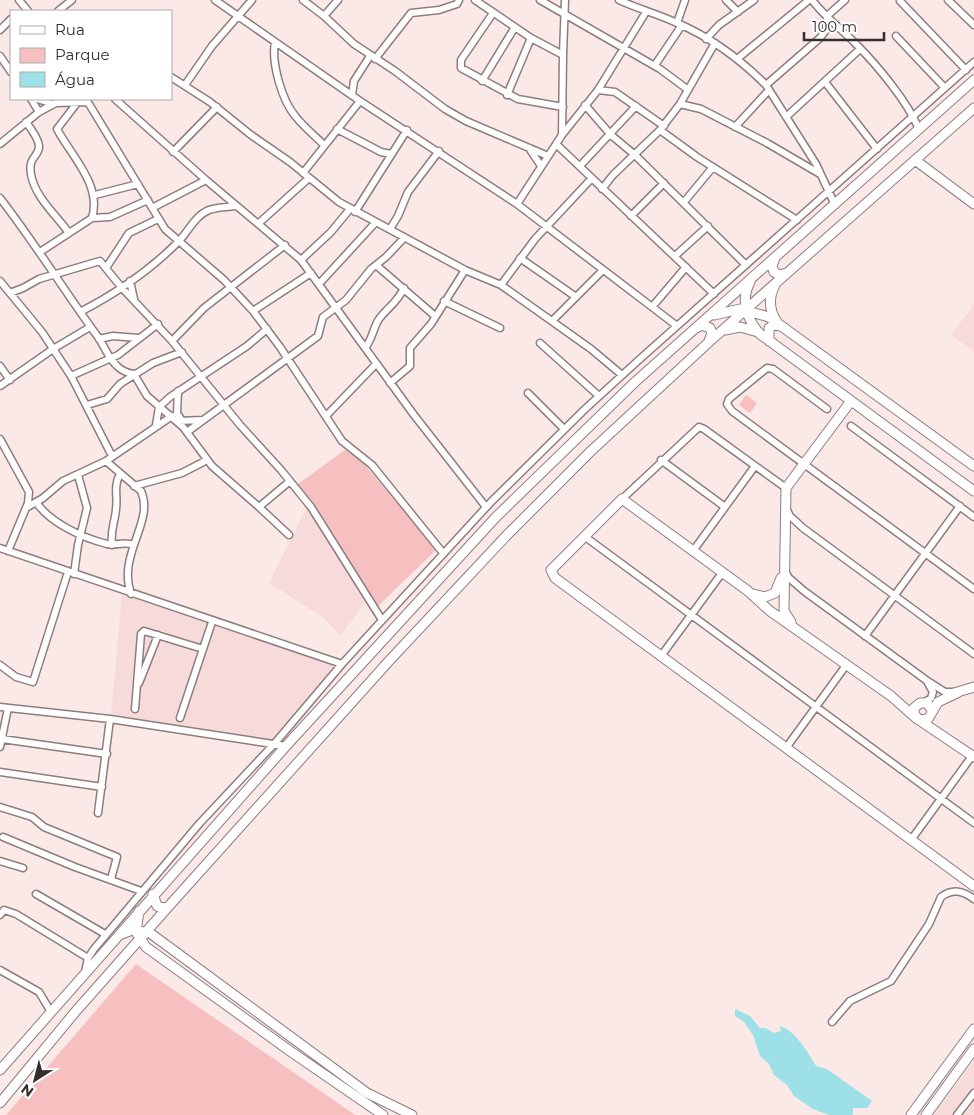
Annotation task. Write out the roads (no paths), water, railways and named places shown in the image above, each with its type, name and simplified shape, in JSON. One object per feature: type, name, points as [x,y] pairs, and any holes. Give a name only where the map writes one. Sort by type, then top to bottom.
[{"type":"street","points":[[19,0],[24,10]]},
{"type":"street","points":[[59,10],[72,0]]},
{"type":"street","points":[[215,0],[360,101],[407,130],[517,204],[677,326]]},
{"type":"street","points":[[185,85],[212,46],[252,0]]},
{"type":"street","points":[[303,0],[324,16],[350,41],[449,111],[548,156]]},
{"type":"street","points":[[324,16],[338,0]]},
{"type":"street","points":[[352,95],[354,81],[372,57],[411,13],[439,10],[457,4],[459,0]]},
{"type":"street","points":[[476,0],[492,13],[531,38],[563,55]]},
{"type":"street","points":[[540,0],[565,12],[655,65],[687,89]]},
{"type":"street","points":[[562,135],[565,0]]},
{"type":"street","points":[[619,0],[680,24],[715,43],[737,59],[768,87],[821,175],[835,205]]},
{"type":"street","points":[[655,65],[680,24],[685,0]]},
{"type":"street","points":[[726,0],[738,12]]},
{"type":"street","points":[[706,39],[719,25],[754,0]]},
{"type":"street","points":[[737,59],[810,0],[860,48],[898,94],[914,117],[919,129]]},
{"type":"street","points":[[826,30],[826,16],[845,0]]},
{"type":"street","points":[[948,0],[974,26]]},
{"type":"street","points":[[900,1],[966,70]]},
{"type":"street","points":[[517,204],[562,135],[598,90],[646,12]]},
{"type":"street","points":[[492,13],[461,60],[461,68],[518,99],[563,107]]},
{"type":"street","points":[[0,30],[10,20]]},
{"type":"street","points":[[482,81],[515,27]]},
{"type":"street","points":[[735,126],[768,87],[811,47],[826,30],[837,27]]},
{"type":"street","points":[[896,36],[945,88]]},
{"type":"street","points":[[507,94],[531,38]]},
{"type":"street","points":[[275,42],[272,60],[294,116],[324,145]]},
{"type":"street","points":[[602,189],[662,128],[680,104],[715,43]]},
{"type":"street","points":[[786,117],[860,48]]},
{"type":"street","points":[[0,56],[10,71]]},
{"type":"street","points":[[1,1068],[85,972],[141,891],[198,824],[275,743],[342,664],[486,507],[622,375],[974,62]]},
{"type":"street","points":[[172,78],[217,108],[353,210],[465,270],[501,285],[591,349],[622,375]]},
{"type":"street","points":[[85,972],[88,958],[142,907],[286,746],[496,517],[583,430],[974,80]]},
{"type":"street","points":[[825,82],[877,149]]},
{"type":"street","points":[[598,90],[615,92],[714,166],[797,220]]},
{"type":"street","points":[[32,100],[39,112]]},
{"type":"street","points":[[41,100],[54,103],[77,103],[87,100],[158,219],[179,242],[231,286],[253,311],[348,447],[372,465],[444,553]]},
{"type":"street","points":[[0,144],[39,112],[61,100]]},
{"type":"street","points":[[115,100],[301,260],[390,383],[486,507]]},
{"type":"street","points":[[303,173],[360,101]]},
{"type":"street","points":[[77,103],[57,129],[81,167],[95,196],[92,218]]},
{"type":"street","points":[[680,104],[701,109],[735,126],[821,175]]},
{"type":"street","points":[[585,105],[611,135],[684,202],[746,265]]},
{"type":"street","points":[[580,166],[611,135],[636,106]]},
{"type":"street","points":[[174,152],[217,108]]},
{"type":"street","points":[[0,1103],[120,960],[389,661],[507,535],[591,451],[709,342],[974,108]]},
{"type":"street","points":[[26,122],[40,143],[41,148],[31,168],[33,184],[69,233]]},
{"type":"street","points":[[337,129],[381,152],[391,154]]},
{"type":"street","points":[[301,260],[353,210],[407,130]]},
{"type":"street","points":[[556,144],[714,294]]},
{"type":"street","points":[[528,147],[541,166]]},
{"type":"street","points":[[390,229],[398,216],[408,192],[439,151]]},
{"type":"street","points":[[915,160],[974,204]]},
{"type":"street","points":[[684,202],[714,166]]},
{"type":"street","points":[[259,223],[308,178]]},
{"type":"street","points":[[501,285],[520,258],[592,178]]},
{"type":"street","points":[[152,208],[206,180]]},
{"type":"street","points":[[631,216],[664,183]]},
{"type":"street","points":[[95,196],[138,184]]},
{"type":"street","points":[[0,198],[57,275],[90,327],[100,339],[110,358],[119,368],[134,374],[147,396],[172,416],[180,421],[202,420]]},
{"type":"street","points":[[40,252],[92,218],[110,217],[148,200]]},
{"type":"street","points":[[80,312],[122,288],[179,242],[202,215],[209,210],[236,206]]},
{"type":"street","points":[[106,268],[129,233],[158,219]]},
{"type":"street","points":[[319,284],[376,222]]},
{"type":"street","points":[[675,256],[708,226]]},
{"type":"street","points":[[187,432],[318,336],[323,318],[336,310],[376,265],[404,238]]},
{"type":"street","points":[[172,341],[204,308],[285,245]]},
{"type":"street","points":[[520,258],[576,297]]},
{"type":"street","points":[[776,258],[772,263],[774,272],[782,275],[788,273]]},
{"type":"street","points":[[10,292],[23,288],[39,279],[57,275],[96,260],[106,268],[122,288],[158,324],[225,404],[240,425],[311,507],[382,620]]},
{"type":"street","points":[[376,265],[435,316]]},
{"type":"street","points":[[652,307],[686,267]]},
{"type":"street","points":[[390,383],[410,366],[410,348],[428,329],[465,270]]},
{"type":"street","points":[[552,321],[603,270]]},
{"type":"street","points":[[253,311],[311,273]]},
{"type":"street","points":[[752,279],[746,294],[746,310],[752,324],[760,334]]},
{"type":"street","points":[[0,281],[53,348],[71,376],[87,405],[109,459],[120,474],[141,491],[144,505],[140,527],[127,570],[131,594]]},
{"type":"street","points":[[130,281],[134,299]]},
{"type":"street","points":[[777,283],[770,297],[770,308],[780,326]]},
{"type":"street","points":[[365,348],[376,332],[378,320],[396,304],[404,288]]},
{"type":"street","points":[[444,301],[500,328]]},
{"type":"street","points":[[696,328],[720,312],[746,310],[764,315],[972,464]]},
{"type":"street","points":[[71,376],[110,358],[158,324]]},
{"type":"street","points":[[696,328],[702,325],[710,328],[712,334],[709,342]]},
{"type":"street","points":[[769,341],[770,328],[774,325],[780,326]]},
{"type":"street","points":[[0,386],[53,348],[90,327]]},
{"type":"street","points":[[718,334],[728,328],[740,327],[751,329],[760,334],[974,491]]},
{"type":"street","points":[[156,425],[159,407],[192,381],[247,346],[267,329]]},
{"type":"street","points":[[100,339],[113,336],[138,338]]},
{"type":"street","points":[[540,343],[599,396]]},
{"type":"street","points":[[87,405],[107,399],[120,384],[134,374],[168,355],[182,352]]},
{"type":"street","points":[[326,416],[376,364]]},
{"type":"street","points":[[0,366],[10,380]]},
{"type":"street","points":[[827,409],[770,368],[761,371],[728,400],[729,409],[974,589]]},
{"type":"street","points":[[192,381],[207,383]]},
{"type":"street","points":[[178,391],[177,413],[180,421],[207,460],[289,535]]},
{"type":"street","points":[[528,393],[564,430]]},
{"type":"street","points":[[800,630],[787,618],[784,602],[786,488],[851,401]]},
{"type":"street","points":[[26,508],[63,481],[78,476],[109,459],[156,425],[172,416]]},
{"type":"street","points":[[851,426],[974,517]]},
{"type":"street","points":[[786,488],[701,427],[696,429],[661,460],[584,536],[554,566],[551,571],[552,575],[974,886]]},
{"type":"street","points":[[0,439],[30,492],[26,508],[8,551]]},
{"type":"street","points":[[134,486],[182,473],[207,460]]},
{"type":"street","points":[[661,460],[725,507]]},
{"type":"street","points":[[693,551],[755,466]]},
{"type":"street","points":[[112,545],[111,532],[116,508],[115,485],[120,474]]},
{"type":"street","points":[[0,665],[16,677],[33,682],[71,573],[87,508],[78,476]]},
{"type":"street","points":[[259,507],[290,481]]},
{"type":"street","points":[[622,499],[748,591],[770,610],[847,664],[918,719],[973,756],[911,840]]},
{"type":"street","points":[[36,502],[46,514],[80,534],[112,545],[127,542],[134,545]]},
{"type":"street","points":[[786,503],[790,516],[803,528],[974,654]]},
{"type":"street","points":[[865,636],[960,506]]},
{"type":"street","points":[[784,538],[792,528],[803,528]]},
{"type":"street","points":[[584,536],[974,823]]},
{"type":"street","points":[[0,548],[212,622],[342,664]]},
{"type":"street","points":[[784,561],[787,576],[804,591],[926,680],[945,692],[961,691],[974,693]]},
{"type":"street","points":[[770,610],[766,601],[779,587],[784,561]]},
{"type":"street","points":[[661,656],[722,573]]},
{"type":"street","points":[[770,610],[781,611],[787,590],[792,587],[804,591]]},
{"type":"street","points":[[748,591],[761,597],[772,595],[784,602]]},
{"type":"street","points":[[180,718],[212,622]]},
{"type":"street","points":[[135,709],[141,634],[144,632],[158,635],[203,649]]},
{"type":"street","points":[[136,691],[158,635]]},
{"type":"street","points":[[786,748],[847,664]]},
{"type":"street","points":[[926,680],[933,692],[931,698],[921,703],[913,711],[918,719],[925,720],[932,713],[938,702],[961,691]]},
{"type":"street","points":[[890,696],[906,705],[921,703],[974,687]]},
{"type":"street","points":[[921,703],[932,713]]},
{"type":"street","points":[[0,707],[110,719],[286,746]]},
{"type":"street","points":[[0,747],[8,708]]},
{"type":"street","points":[[932,713],[931,723],[946,737]]},
{"type":"street","points":[[98,813],[110,719]]},
{"type":"street","points":[[2,739],[106,754]]},
{"type":"street","points":[[0,772],[102,787]]},
{"type":"street","points":[[0,807],[32,817],[44,826],[117,857],[111,879]]},
{"type":"street","points":[[3,837],[141,891]]},
{"type":"street","points":[[0,861],[23,868]]},
{"type":"street","points":[[832,1022],[850,1001],[891,981],[929,924],[941,897],[949,892],[960,891],[974,899]]},
{"type":"street","points":[[36,894],[116,946],[121,952],[120,960]]},
{"type":"street","points":[[153,894],[156,906],[165,910]]},
{"type":"street","points":[[142,907],[137,918],[136,930],[139,939],[159,956],[290,1052],[383,1115]]},
{"type":"street","points":[[0,915],[4,910],[16,914],[88,958]]},
{"type":"street","points":[[165,910],[157,923],[157,932],[167,946]]},
{"type":"street","points":[[107,941],[126,931],[146,931],[368,1093],[412,1115]]},
{"type":"street","points":[[120,960],[142,950],[159,956]]},
{"type":"street","points":[[0,970],[39,992],[51,1012]]},
{"type":"street","points":[[911,1115],[974,1029]]},
{"type":"street","points":[[926,1115],[974,1049]]},
{"type":"street","points":[[958,1115],[974,1093]]},
{"type":"water","points":[[735,1009],[750,1016],[760,1028],[766,1028],[773,1033],[781,1031],[780,1026],[786,1028],[801,1043],[816,1066],[827,1069],[872,1101],[867,1108],[853,1108],[853,1115],[829,1115],[813,1109],[794,1096],[787,1085],[774,1075],[769,1064],[760,1056],[753,1035],[744,1022],[735,1016]]}]
